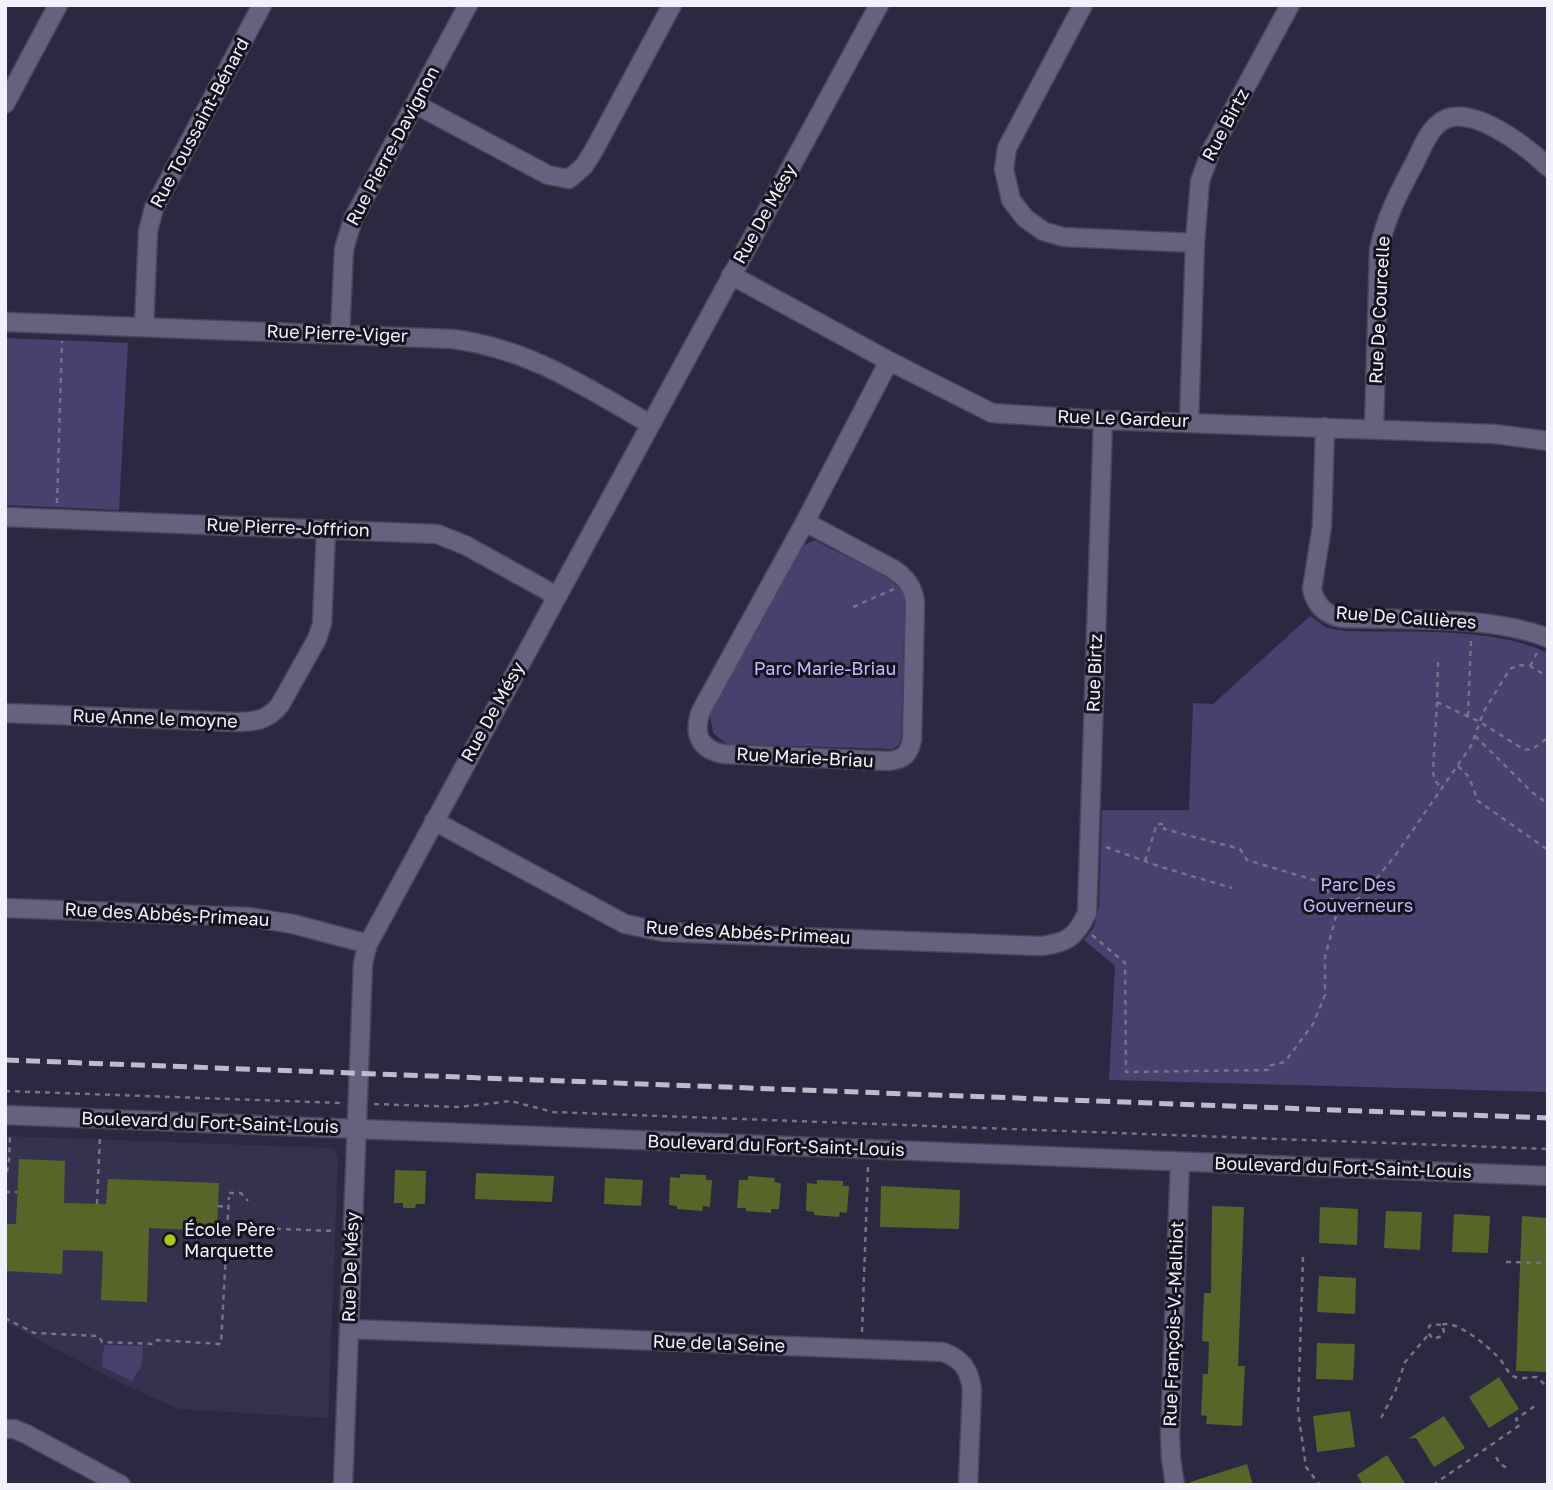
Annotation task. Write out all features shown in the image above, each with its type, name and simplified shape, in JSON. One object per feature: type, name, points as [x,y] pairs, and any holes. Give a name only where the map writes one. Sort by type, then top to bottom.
[{"type":"street","points":[[5,104],[58,5]]},
{"type":"street","name":"Rue Toussaint-Bénard","points":[[144,327],[148,231],[154,208],[262,5]]},
{"type":"street","name":"Rue Pierre-Davignon","points":[[340,334],[344,249],[356,213],[468,5]]},
{"type":"street","points":[[415,104],[548,175],[569,179],[584,166],[594,150],[672,5]]},
{"type":"street","name":"Rue De Mésy","points":[[343,1485],[363,963],[368,944],[879,5]]},
{"type":"street","points":[[1083,5],[1007,148],[1004,169],[1011,200],[1033,226],[1053,235],[1195,243]]},
{"type":"street","name":"Rue Birtz","points":[[1189,422],[1197,197],[1204,167],[1290,5]]},
{"type":"street","name":"Rue De Courcelle","points":[[1374,428],[1379,250],[1384,223],[1436,126],[1452,116],[1471,117],[1524,147],[1548,167]]},
{"type":"street","name":"Rue Le Gardeur","points":[[732,275],[889,361],[992,413],[1103,420],[1495,433],[1548,441]]},
{"type":"street","name":"Rue Pierre-Viger","points":[[5,322],[453,339],[503,349],[547,366],[650,424]]},
{"type":"street","name":"Rue Marie-Briau","points":[[805,522],[893,569],[902,575],[912,588],[915,604],[912,739],[910,750],[905,757],[898,760],[723,754],[707,749],[700,742],[697,732],[701,711],[805,522],[889,361]]},
{"type":"street","name":"Rue Birtz","points":[[1085,929],[1103,420]]},
{"type":"street","name":"Rue De Callières","points":[[1325,427],[1322,526],[1312,589],[1314,598],[1325,612],[1341,618],[1489,623],[1524,630],[1544,643]]},
{"type":"street","name":"Rue Pierre-Joffrion","points":[[5,517],[426,533],[447,537],[556,596]]},
{"type":"street","name":"Rue Anne le moyne","points":[[5,713],[236,722],[262,719],[273,713],[320,633],[326,530]]},
{"type":"street","name":"Rue des Abbés-Primeau","points":[[434,821],[625,924],[642,929],[663,932],[1041,946],[1058,944],[1085,929]]},
{"type":"street","name":"Rue des Abbés-Primeau","points":[[5,908],[249,917],[293,924],[368,944]]},
{"type":"street","name":"Boulevard du Fort-Saint-Louis","points":[[5,1115],[1548,1176]]},
{"type":"street","name":"Rue François-V.-Malhiot","points":[[1175,1485],[1170,1435],[1180,1162]]},
{"type":"street","name":"Rue de la Seine","points":[[349,1329],[943,1352],[965,1365],[970,1377],[972,1389],[968,1485]]},
{"type":"street","points":[[5,1429],[26,1434],[121,1485]]},
{"type":"path","points":[[57,509],[62,338]]},
{"type":"path","points":[[853,607],[897,588]]},
{"type":"path","points":[[1468,716],[1471,633]]},
{"type":"path","points":[[1530,666],[1544,643]]},
{"type":"path","points":[[1438,662],[1433,772],[1435,781],[1442,788]]},
{"type":"path","points":[[1085,929],[1125,963],[1126,1072],[1268,1070],[1268,1066],[1285,1062],[1313,1024],[1325,995],[1325,957],[1336,916],[1365,893],[1397,853],[1471,746],[1484,710],[1510,669],[1519,665],[1530,666],[1548,677]]},
{"type":"path","points":[[1437,702],[1480,722],[1523,749],[1531,750],[1548,738]]},
{"type":"path","points":[[1475,736],[1532,793],[1548,804]]},
{"type":"path","points":[[1458,766],[1469,777],[1478,800],[1548,850]]},
{"type":"path","points":[[1145,860],[1157,824],[1165,824],[1164,829],[1240,849],[1247,860],[1324,883],[1331,898],[1346,910]]},
{"type":"path","points":[[1099,846],[1232,888]]},
{"type":"path","name":"Boulevard du Fort-Saint-Louis","points":[[5,1091],[341,1102]]},
{"type":"path","name":"Boulevard du Fort-Saint-Louis","points":[[371,1104],[459,1107],[511,1101],[553,1112],[1548,1149]]},
{"type":"path","points":[[97,1204],[101,1119]]},
{"type":"path","points":[[5,1182],[9,1161],[9,1134]]},
{"type":"path","points":[[862,1339],[868,1165]]},
{"type":"path","points":[[5,1192],[17,1192]]},
{"type":"path","points":[[5,1318],[34,1333],[99,1336],[102,1342],[154,1344],[157,1340],[221,1343],[229,1195],[241,1193],[248,1201]]},
{"type":"path","points":[[218,1206],[227,1207]]},
{"type":"path","points":[[226,1227],[338,1231]]},
{"type":"path","points":[[1303,1257],[1298,1411],[1306,1467],[1319,1484]]},
{"type":"path","points":[[1506,1262],[1548,1263]]},
{"type":"path","points":[[1441,1325],[1444,1331],[1442,1336],[1433,1339],[1429,1334],[1429,1326],[1446,1322],[1458,1325],[1499,1357],[1511,1375],[1517,1378],[1537,1377],[1548,1388]]},
{"type":"path","points":[[1381,1418],[1396,1389],[1405,1362],[1429,1334]]},
{"type":"path","points":[[1433,1485],[1520,1425],[1516,1419],[1538,1406]]},
{"type":"path","points":[[1496,1457],[1500,1464],[1509,1469]]},
{"type":"shaded area","name":"École Père Marquette","points":[[5,1136],[335,1150],[338,1157],[328,1418],[179,1409],[120,1383],[5,1322]]},
{"type":"green space","points":[[5,338],[128,343],[119,510],[5,505]]},
{"type":"green space","name":"Parc Marie-Briau","points":[[814,540],[887,577],[902,591],[905,600],[901,738],[899,745],[893,749],[727,744],[713,733],[710,715],[801,547]]},
{"type":"green space","name":"Parc Des Gouverneurs","points":[[1310,616],[1327,628],[1345,631],[1476,635],[1526,644],[1548,653],[1548,1092],[1109,1080],[1115,966],[1084,940],[1094,927],[1099,907],[1102,810],[1189,810],[1193,703],[1213,704]]},
{"type":"green space","points":[[104,1345],[143,1346],[142,1365],[132,1381],[102,1367]]},
{"type":"building","points":[[19,1159],[65,1161],[64,1203],[106,1204],[108,1179],[219,1183],[217,1231],[149,1228],[147,1302],[101,1300],[103,1251],[63,1250],[62,1274],[5,1271],[5,1224],[16,1224]]},
{"type":"building","points":[[395,1170],[426,1171],[425,1204],[416,1204],[415,1208],[403,1208],[403,1203],[394,1203]]},
{"type":"building","points":[[476,1173],[554,1176],[552,1202],[475,1199]]},
{"type":"building","points":[[680,1174],[706,1175],[706,1180],[712,1180],[710,1207],[703,1206],[702,1211],[677,1209],[677,1206],[669,1205],[670,1177],[680,1178]]},
{"type":"building","points":[[748,1176],[775,1178],[774,1182],[781,1183],[779,1209],[771,1209],[771,1213],[737,1208],[739,1180],[748,1180]]},
{"type":"building","points":[[605,1178],[643,1180],[641,1206],[604,1204]]},
{"type":"building","points":[[817,1180],[843,1181],[843,1186],[849,1186],[847,1213],[840,1212],[839,1217],[814,1215],[814,1212],[806,1211],[807,1183],[817,1184]]},
{"type":"building","points":[[881,1186],[960,1190],[959,1229],[880,1227]]},
{"type":"building","points":[[1212,1206],[1244,1207],[1238,1366],[1245,1366],[1242,1426],[1206,1424],[1207,1416],[1201,1415],[1203,1374],[1208,1374],[1209,1342],[1202,1341],[1204,1293],[1211,1293]]},
{"type":"building","points":[[1320,1207],[1358,1209],[1357,1245],[1319,1243]]},
{"type":"building","points":[[1386,1211],[1422,1212],[1420,1250],[1384,1248]]},
{"type":"building","points":[[1454,1214],[1490,1216],[1488,1253],[1452,1252]]},
{"type":"building","points":[[1522,1216],[1548,1218],[1548,1372],[1516,1371]]},
{"type":"building","points":[[1319,1276],[1356,1278],[1355,1314],[1317,1312]]},
{"type":"building","points":[[1317,1343],[1355,1344],[1353,1380],[1316,1379]]},
{"type":"building","points":[[1499,1377],[1519,1409],[1489,1428],[1469,1397]]},
{"type":"building","points":[[1350,1411],[1355,1447],[1317,1452],[1313,1416]]},
{"type":"building","points":[[1444,1416],[1465,1448],[1434,1467],[1416,1438],[1408,1439]]},
{"type":"building","points":[[1387,1455],[1406,1485],[1363,1485],[1357,1475]]},
{"type":"building","points":[[1247,1464],[1253,1485],[1190,1485],[1190,1482]]},
{"type":"railway","points":[[5,1060],[1548,1118]]},
{"type":"place","name":"École Père Marquette","points":[[170,1240]]}]
